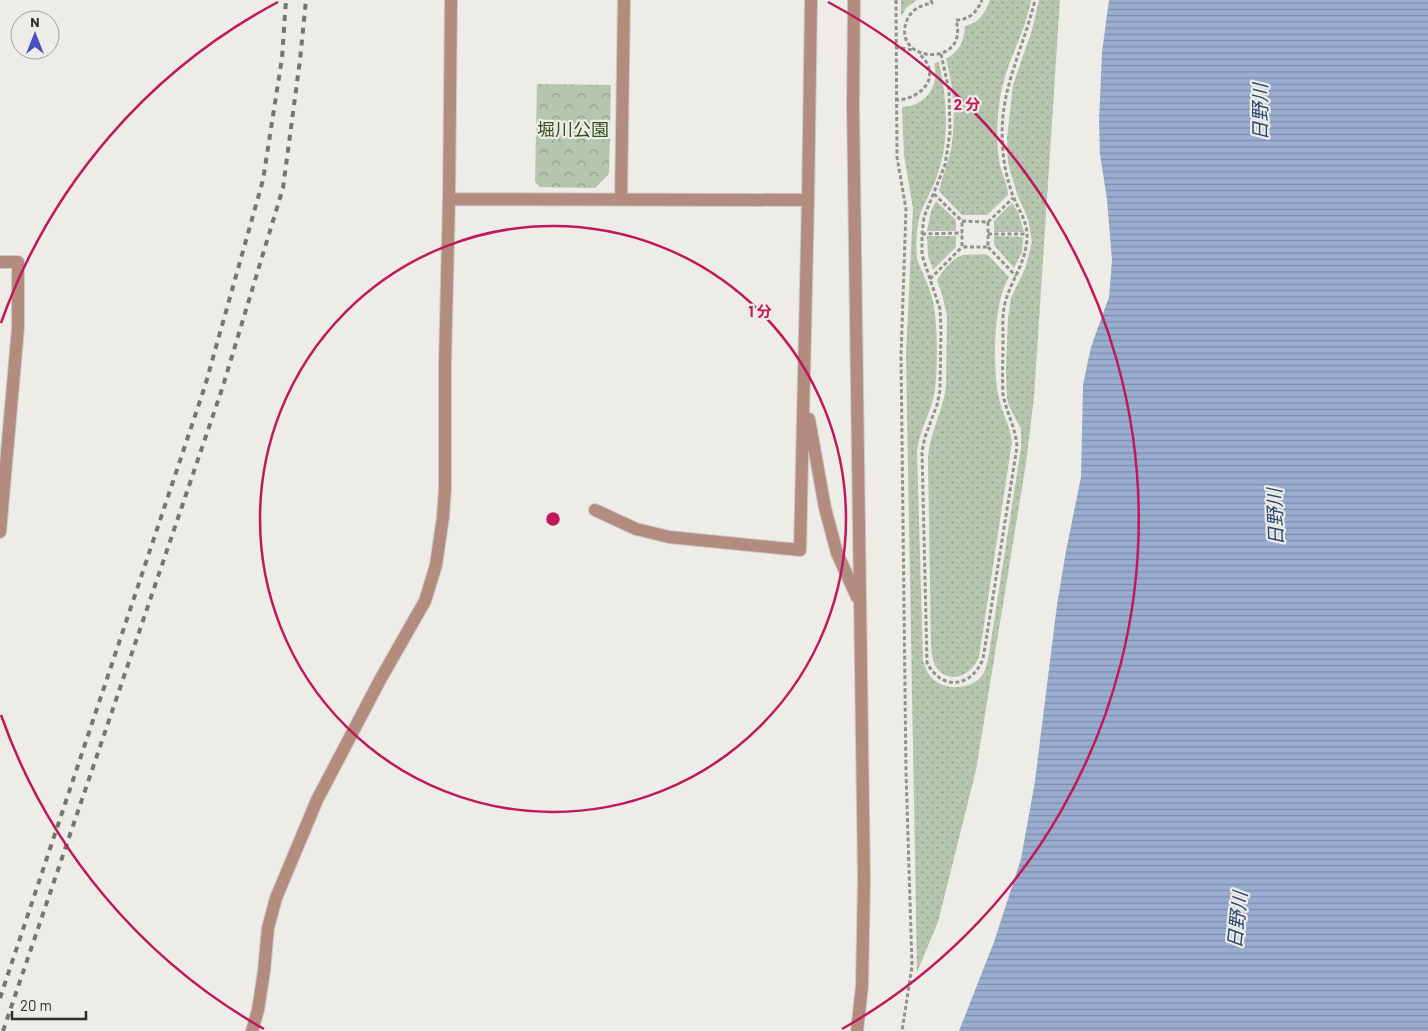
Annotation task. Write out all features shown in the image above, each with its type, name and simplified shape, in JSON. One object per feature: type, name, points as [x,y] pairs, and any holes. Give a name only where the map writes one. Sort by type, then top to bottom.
[{"type":"street","points":[[252,1031],[258,1010],[268,928],[276,898],[317,800],[425,600],[436,565],[443,517],[444,488],[444,362],[449,199],[451,0]]},
{"type":"street","points":[[621,198],[624,0]]},
{"type":"street","points":[[595,510],[636,529],[669,537],[800,550],[811,0]]},
{"type":"street","points":[[854,0],[853,107],[864,879],[862,986],[857,1031]]},
{"type":"street","points":[[449,199],[808,200]]},
{"type":"street","points":[[0,262],[18,262],[18,328],[0,532]]},
{"type":"street","points":[[804,380],[811,434],[825,508],[837,553],[860,603]]},
{"type":"path","points":[[896,0],[895,100],[897,156],[906,208],[901,357],[906,772],[912,966],[902,1031]]},
{"type":"path","points":[[895,100],[912,98],[919,94],[928,81],[927,64],[907,38],[906,22],[916,8],[932,3],[931,0]]},
{"type":"path","points":[[895,47],[908,48],[924,55],[941,54],[948,50],[958,35],[956,20],[966,19],[973,14],[979,8],[982,0]]},
{"type":"path","points":[[941,54],[949,90],[950,132],[945,165],[924,218],[922,234],[922,255],[940,309],[941,329],[939,397],[925,437],[922,452],[927,663],[932,672],[947,681],[963,682],[972,678],[979,670],[983,659],[1016,452],[1017,440],[1004,403],[1002,383],[1003,313],[1007,298],[1024,260],[1027,249],[1027,234],[1023,216],[1014,198],[1005,165],[1002,112],[1009,80],[1035,0]]},
{"type":"path","points":[[934,194],[962,221],[988,222],[1014,198]]},
{"type":"path","points":[[962,221],[962,247]]},
{"type":"path","points":[[988,222],[988,247],[1016,276]]},
{"type":"path","points":[[922,234],[962,233]]},
{"type":"path","points":[[988,234],[1027,234]]},
{"type":"path","points":[[930,279],[962,247],[988,247]]},
{"type":"green space","points":[[901,0],[917,0],[906,8],[901,17]]},
{"type":"green space","points":[[990,0],[1031,0],[1026,22],[1006,74],[999,103],[997,125],[998,156],[1008,195],[987,215],[962,215],[939,191],[951,149],[954,115],[951,81],[946,59],[955,53],[960,45],[964,36],[965,26],[970,25],[981,17]]},
{"type":"green space","points":[[1039,0],[1060,0],[1034,397],[1026,463],[976,770],[938,922],[917,972],[906,354],[913,208],[904,155],[902,107],[918,103],[929,93],[935,79],[934,63],[939,62],[944,90],[946,132],[942,159],[919,217],[917,229],[917,259],[933,302],[937,348],[934,395],[917,451],[923,661],[929,674],[935,681],[947,686],[961,687],[980,678],[988,660],[1021,448],[1021,429],[1007,398],[1008,318],[1011,298],[1025,269],[1032,242],[1028,219],[1017,194],[1008,163],[1007,138],[1013,85],[1032,30]]},
{"type":"green space","name":"堀川公園","points":[[537,84],[611,85],[609,174],[595,188],[540,187],[535,182]]},
{"type":"green space","points":[[936,201],[956,220],[956,231],[927,231],[931,211]]},
{"type":"green space","points":[[1012,203],[1018,212],[1024,232],[994,232],[994,221]]},
{"type":"green space","points":[[927,236],[956,236],[956,247],[933,270],[928,256]]},
{"type":"green space","points":[[994,236],[1023,237],[1022,252],[1014,268],[994,245]]},
{"type":"green space","points":[[988,255],[1009,277],[1004,288],[997,318],[995,367],[998,394],[1012,442],[979,657],[970,670],[964,674],[951,677],[945,675],[934,663],[931,647],[928,457],[931,439],[946,386],[947,316],[937,281],[948,265],[959,256]]},
{"type":"water","name":"日野川","points":[[1109,0],[1428,0],[1428,1031],[959,1031],[994,942],[1021,859],[1035,781],[1057,605],[1081,477],[1083,385],[1091,347],[1109,297],[1112,261],[1107,199],[1100,155],[1099,121],[1102,52]]},
{"type":"railway","points":[[0,998],[205,386],[263,180],[282,58],[286,0]]},
{"type":"railway","points":[[3,1031],[222,389],[283,188],[306,0]]}]
